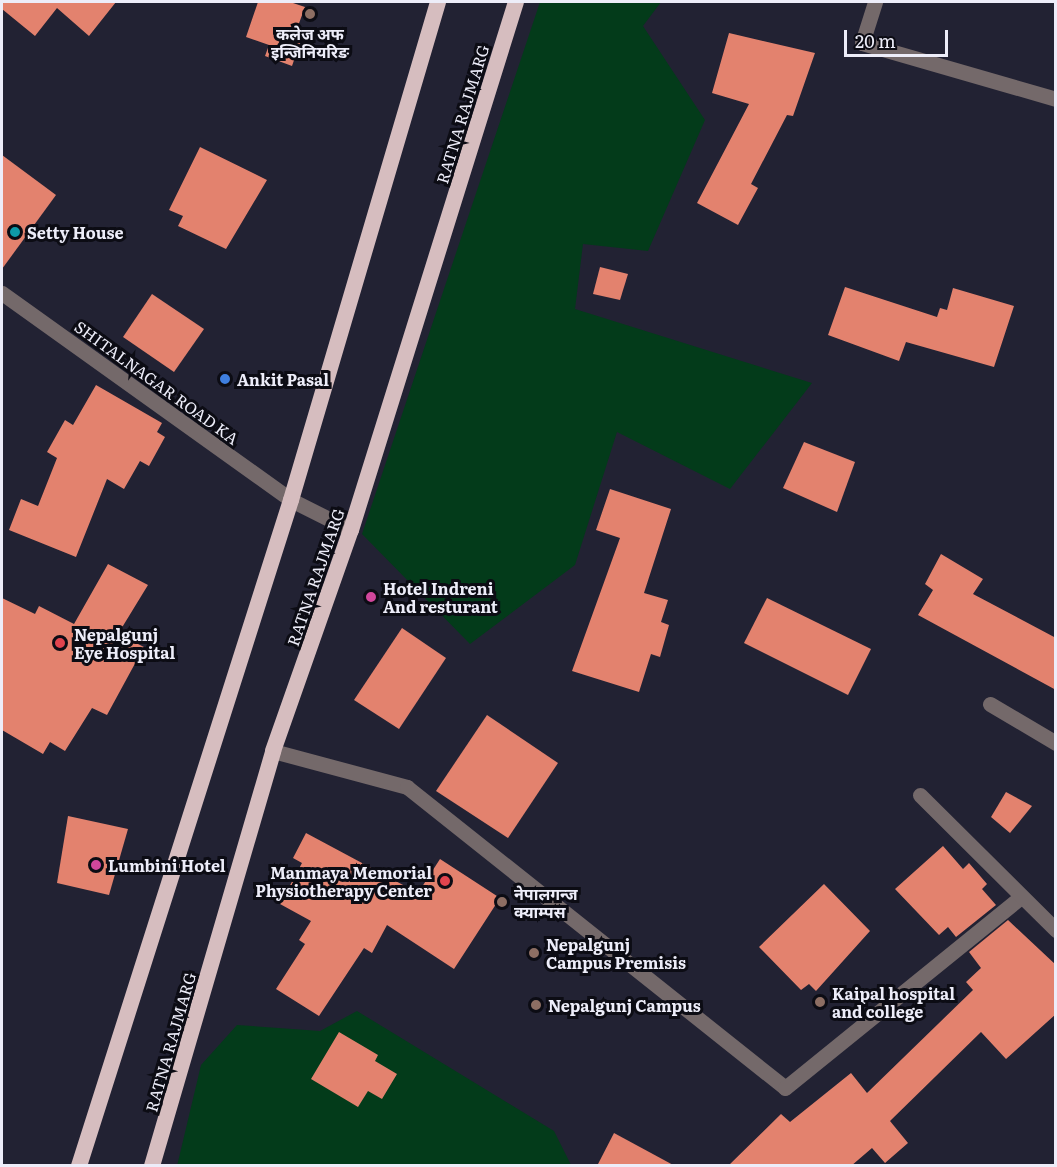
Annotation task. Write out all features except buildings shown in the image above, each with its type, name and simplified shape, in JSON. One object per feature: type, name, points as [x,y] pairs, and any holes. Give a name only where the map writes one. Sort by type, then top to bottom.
[{"type":"highway","points":[[79,1166],[291,500],[438,2]]},
{"type":"highway","name":"RATNA RAJMARG","points":[[152,1166],[273,751],[351,530],[516,2]]},
{"type":"street","points":[[874,2],[862,43],[1056,99]]},
{"type":"street","name":"SHITALNAGAR ROAD KA","points":[[2,293],[291,500],[351,530]]},
{"type":"street","points":[[990,704],[1056,743]]},
{"type":"street","points":[[273,751],[407,787],[784,1088],[1021,897]]},
{"type":"street","points":[[920,795],[1056,930]]},
{"type":"green space","points":[[540,2],[661,2],[643,26],[705,120],[648,251],[583,244],[575,309],[812,383],[730,489],[617,432],[575,565],[470,644],[362,534]]},
{"type":"green space","points":[[357,1011],[554,1131],[571,1165],[177,1166],[201,1065],[237,1025],[320,1031]]},
{"type":"place","name":"कलेज अफ इन्जिनियरिङ","points":[[310,14]]},
{"type":"place","name":"Setty House","points":[[15,232]]},
{"type":"place","name":"Ankit Pasal","points":[[225,379]]},
{"type":"place","name":"Hotel Indreni And resturant","points":[[371,597]]},
{"type":"place","name":"Nepalgunj Eye Hospital","points":[[60,643]]},
{"type":"place","name":"Lumbini Hotel","points":[[96,865]]},
{"type":"place","name":"Manmaya Memorial Physiotherapy Center","points":[[445,881]]},
{"type":"place","name":"नेपालगन्ज क्याम्पस","points":[[502,902]]},
{"type":"place","name":"Nepalgunj Campus Premisis","points":[[534,953]]},
{"type":"place","name":"Kaipal hospital and college","points":[[820,1002]]},
{"type":"place","name":"Nepalgunj Campus","points":[[536,1005]]}]
